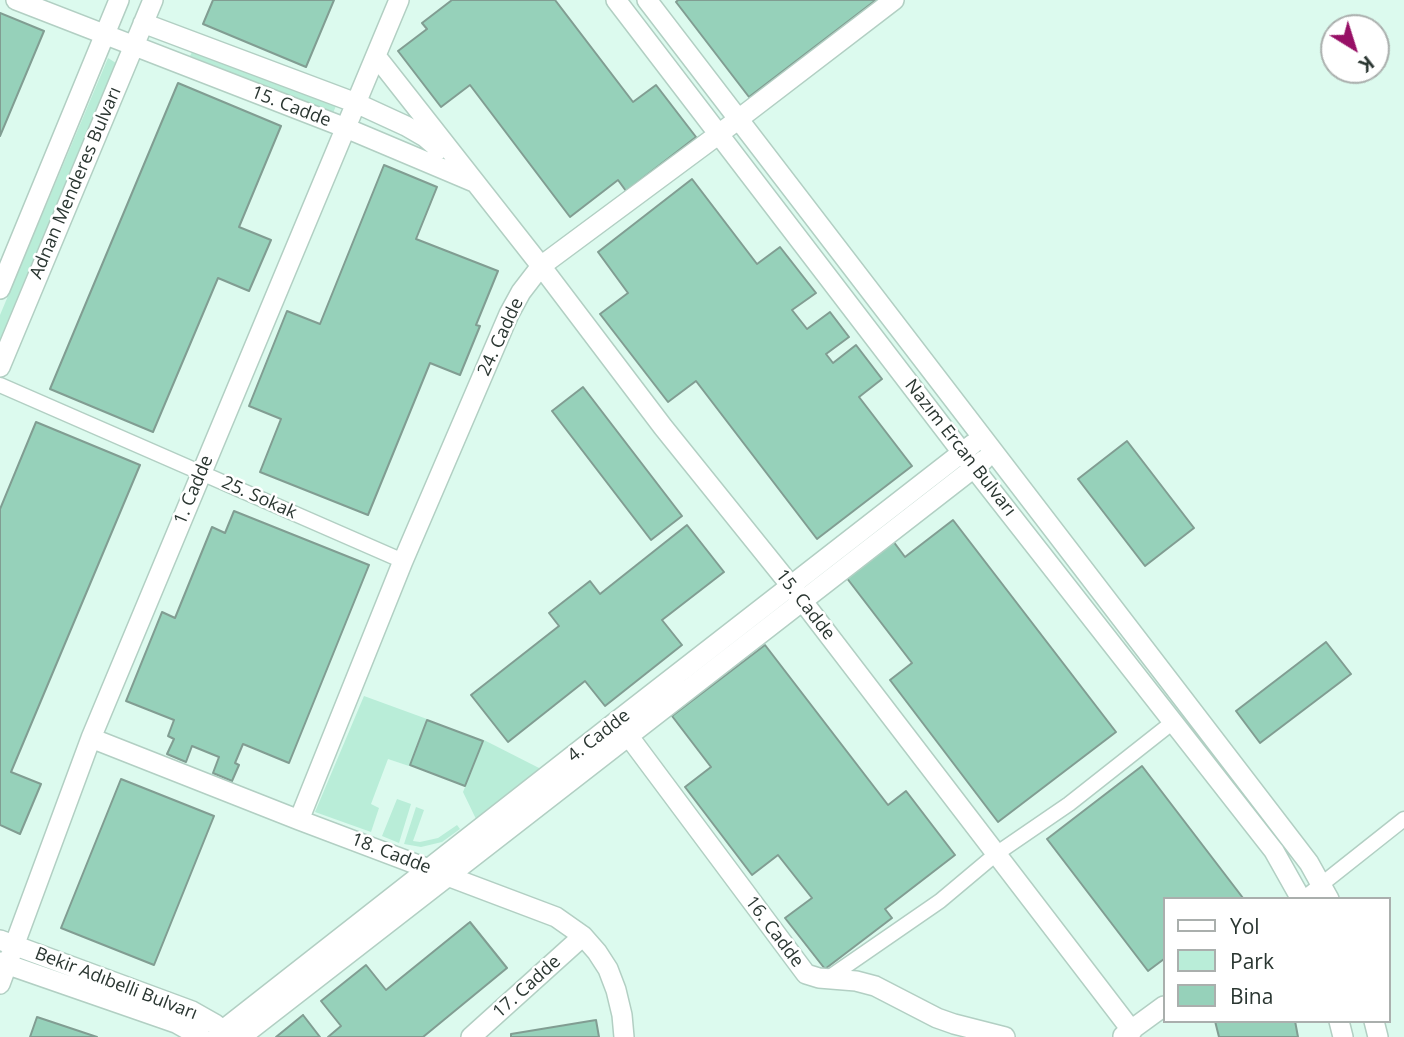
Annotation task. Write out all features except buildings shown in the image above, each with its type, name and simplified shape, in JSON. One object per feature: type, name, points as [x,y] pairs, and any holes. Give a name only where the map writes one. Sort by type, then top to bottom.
[{"type":"street","name":"15. Cadde","points":[[16,0],[346,128],[476,183]]},
{"type":"street","name":"Adnan Menderes Bulvarı","points":[[0,289],[119,0]]},
{"type":"street","name":"Adnan Menderes Bulvarı","points":[[0,367],[153,0]]},
{"type":"street","name":"1. Cadde","points":[[0,985],[7,943],[399,0]]},
{"type":"street","name":"Nazım Ercan Bulvarı","points":[[616,0],[969,460],[1274,851],[1301,897]]},
{"type":"street","name":"Nazım Ercan Bulvarı","points":[[647,0],[1296,846],[1325,892]]},
{"type":"street","name":"24. Cadde","points":[[299,820],[403,561],[509,314],[541,265],[719,134],[894,0]]},
{"type":"street","name":"15. Cadde","points":[[143,23],[385,115],[425,137],[476,183]]},
{"type":"street","name":"15. Cadde","points":[[376,56],[541,265],[663,427],[797,593],[996,854],[1127,1034]]},
{"type":"street","name":"25. Sokak","points":[[0,385],[403,561]]},
{"type":"street","name":"4. Cadde","points":[[969,460],[982,437]]},
{"type":"street","name":"4. Cadde","points":[[227,1035],[430,869],[622,729],[969,460],[994,453]]},
{"type":"street","points":[[827,979],[940,901],[996,854],[1069,804],[1173,722]]},
{"type":"street","name":"4. Cadde","points":[[227,1035],[450,877],[622,729]]},
{"type":"street","name":"16. Cadde","points":[[622,729],[802,969],[810,976],[875,986],[937,1018],[1005,1037]]},
{"type":"street","name":"18. Cadde","points":[[91,738],[556,917],[583,936],[597,951],[616,990],[624,1037]]},
{"type":"street","points":[[1325,892],[1404,819]]},
{"type":"street","name":"17. Cadde","points":[[482,1033],[583,936]]},
{"type":"street","name":"Bekir Adıbelli Bulvarı","points":[[7,943],[176,1004],[206,1018],[227,1035]]},
{"type":"street","name":"Bekir Adıbelli Bulvarı","points":[[4,963],[176,1024],[201,1037]]},
{"type":"street","points":[[1127,1034],[1162,1008]]},
{"type":"green space","points":[[193,50],[336,106],[333,113],[190,56]]},
{"type":"green space","points":[[108,58],[116,63],[0,342],[0,315]]},
{"type":"green space","points":[[364,696],[427,719],[409,766],[388,759],[371,804],[379,808],[371,832],[315,812]]},
{"type":"green space","points":[[484,740],[541,769],[476,819],[463,792]]},
{"type":"green space","points":[[397,799],[411,804],[399,843],[382,836]]},
{"type":"green space","points":[[416,807],[424,810],[413,841],[438,838],[457,825],[460,829],[442,842],[421,847],[404,844]]}]
